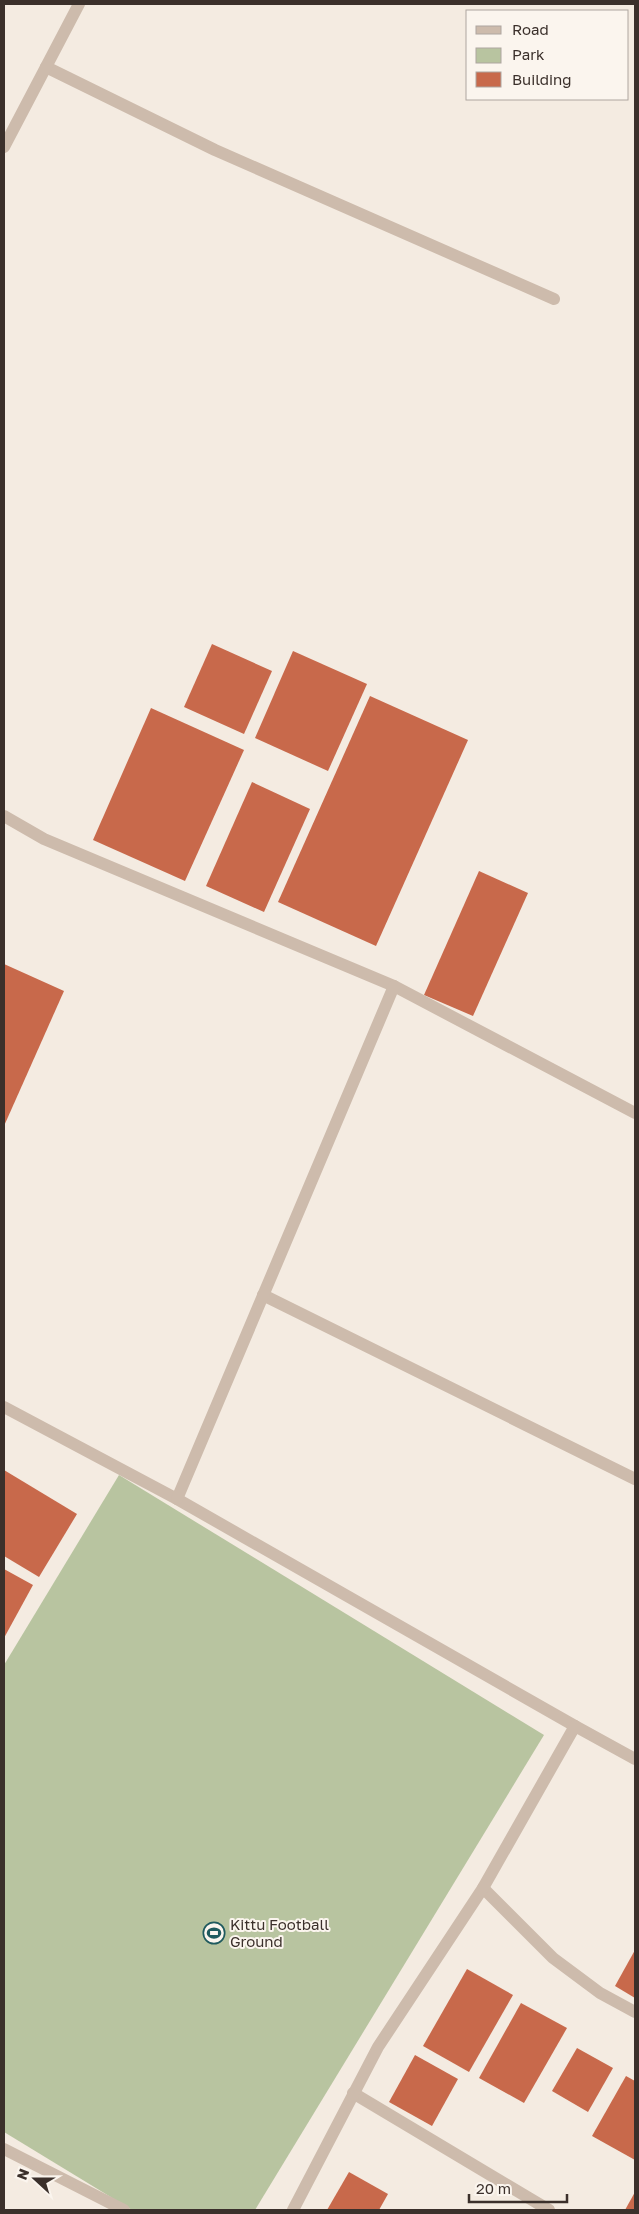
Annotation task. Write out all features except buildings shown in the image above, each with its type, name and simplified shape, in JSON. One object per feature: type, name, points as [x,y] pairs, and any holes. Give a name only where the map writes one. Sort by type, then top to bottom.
[{"type":"street","points":[[4,147],[80,4]]},
{"type":"street","points":[[46,67],[215,150],[554,298]]},
{"type":"street","points":[[4,816],[44,840],[394,986],[635,1114]]},
{"type":"street","points":[[177,1499],[394,986]]},
{"type":"street","points":[[264,1295],[635,1479]]},
{"type":"street","points":[[4,1407],[177,1499],[635,1759]]},
{"type":"street","points":[[293,2210],[378,2047],[484,1888],[574,1726]]},
{"type":"street","points":[[484,1888],[553,1958],[600,1993],[635,2012]]},
{"type":"street","points":[[353,2093],[549,2210]]},
{"type":"street","points":[[4,2149],[124,2210]]},
{"type":"green space","name":"Kittu Football Ground","points":[[119,1475],[544,1735],[255,2210],[132,2210],[4,2132],[4,1665]]},
{"type":"place","name":"Kittu Football Ground","points":[[214,1933]]}]
